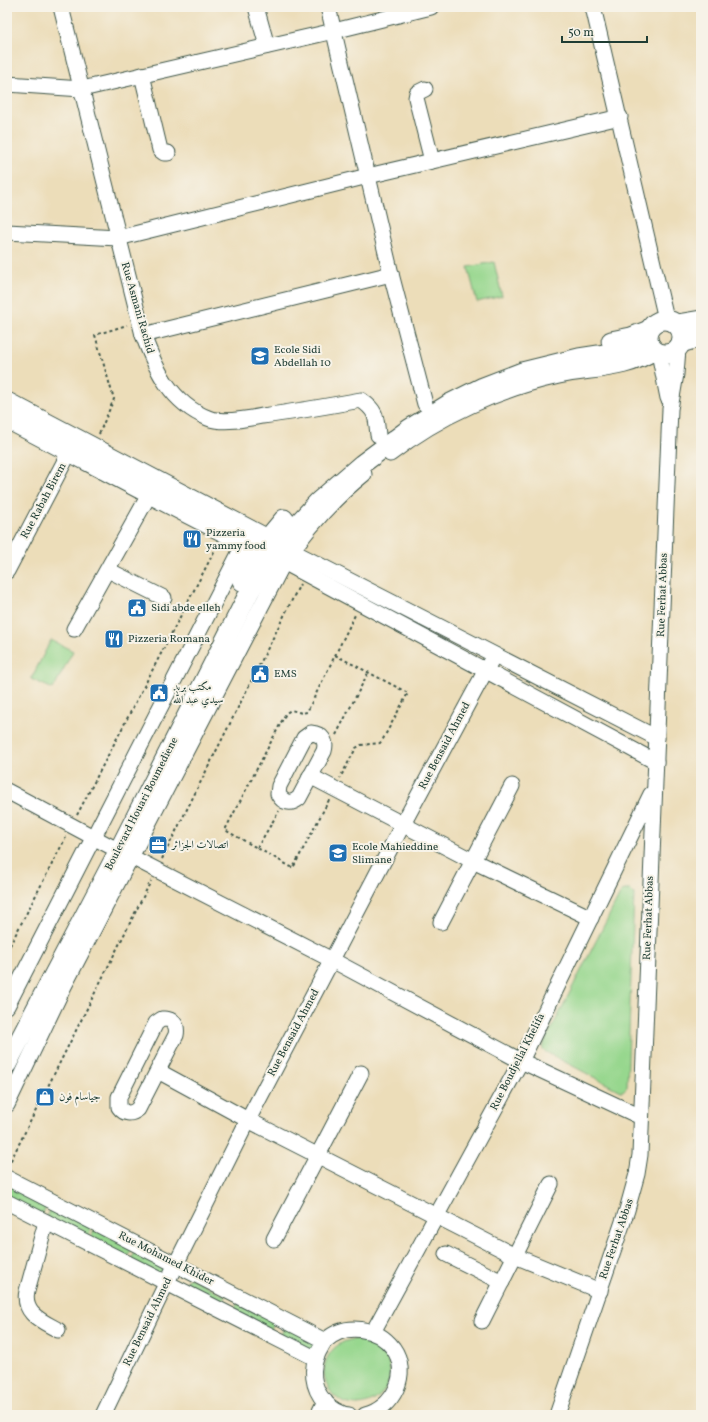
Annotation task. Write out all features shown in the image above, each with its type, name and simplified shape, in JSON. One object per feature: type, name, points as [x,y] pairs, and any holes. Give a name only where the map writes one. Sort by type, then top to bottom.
[{"type":"main road","points":[[654,345],[656,322],[701,320]]},
{"type":"main road","points":[[672,322],[681,330],[682,336],[679,346]]},
{"type":"main road","points":[[271,549],[287,516],[330,473],[378,435],[425,404],[474,379],[519,361],[560,350],[631,337],[654,345],[669,354],[679,346],[701,337]]},
{"type":"main road","points":[[271,549],[318,502],[362,464],[409,429],[455,401],[496,382],[536,368],[579,358],[654,345]]},
{"type":"main road","points":[[7,402],[271,549]]},
{"type":"main road","points":[[7,419],[70,451],[150,495],[224,532],[271,549]]},
{"type":"main road","name":"Boulevard Houari Boumediene","points":[[7,1037],[113,847],[271,549]]},
{"type":"main road","name":"Boulevard Houari Boumediene","points":[[7,1064],[113,847]]},
{"type":"street","name":"Rue Asmani Rachid","points":[[61,7],[141,328],[154,364],[166,385],[191,410],[210,419],[242,419],[361,400],[372,408],[376,420],[378,435]]},
{"type":"street","points":[[256,7],[266,46]]},
{"type":"street","points":[[328,7],[391,274],[425,404]]},
{"type":"street","points":[[7,84],[82,89],[334,31],[430,7]]},
{"type":"street","points":[[593,7],[672,322]]},
{"type":"street","points":[[142,75],[160,150],[164,154],[168,153]]},
{"type":"street","points":[[425,89],[417,93],[416,98],[432,161]]},
{"type":"street","points":[[7,232],[118,238],[368,176],[620,117]]},
{"type":"street","points":[[141,328],[305,301],[391,274]]},
{"type":"street","name":"Rue Ferhat Abbas","points":[[654,345],[670,409]]},
{"type":"street","name":"Rue Ferhat Abbas","points":[[557,1415],[633,1192],[640,1155],[670,409],[679,346]]},
{"type":"street","name":"Rue Rabah Birem","points":[[7,571],[70,451]]},
{"type":"street","points":[[74,629],[150,495]]},
{"type":"street","points":[[271,549],[494,655],[657,738]]},
{"type":"street","points":[[271,549],[485,670],[656,762]]},
{"type":"street","points":[[7,1006],[113,847],[271,549]]},
{"type":"street","points":[[108,570],[164,598]]},
{"type":"street","name":"Rue Bensaid Ahmed","points":[[103,1415],[166,1284],[248,1120],[403,824],[494,655]]},
{"type":"street","points":[[310,776],[473,861],[591,918]]},
{"type":"street","points":[[441,922],[512,786]]},
{"type":"street","name":"Rue Boudjellal Khelifa","points":[[373,1332],[520,1061],[654,788]]},
{"type":"street","points":[[7,791],[332,960],[520,1061],[641,1117]]},
{"type":"street","points":[[7,1105],[63,988],[113,847]]},
{"type":"street","points":[[166,1019],[174,1022],[176,1026],[176,1035],[158,1071],[138,1109],[130,1113],[121,1110],[119,1107],[119,1098],[156,1023],[166,1019]]},
{"type":"street","points":[[158,1071],[248,1120],[515,1256],[600,1291]]},
{"type":"street","points":[[274,1239],[361,1073]]},
{"type":"street","name":"Rue Mohamed Khider","points":[[7,1178],[325,1341]]},
{"type":"street","points":[[482,1321],[551,1184]]},
{"type":"street","name":"Rue Mohamed Khider","points":[[7,1202],[166,1284],[315,1358]]},
{"type":"street","points":[[46,1222],[27,1291],[26,1302],[30,1312],[34,1316],[58,1330]]},
{"type":"street","points":[[446,1254],[502,1282]]},
{"type":"street","points":[[349,1415],[330,1407],[320,1396],[314,1383],[313,1368],[315,1358],[325,1341],[344,1331],[358,1328],[373,1332],[383,1337],[393,1348],[398,1357],[400,1372],[400,1381],[394,1395],[384,1406],[371,1414],[365,1415]]},
{"type":"street","points":[[318,1415],[325,1402]]},
{"type":"path","points":[[104,437],[99,435],[114,399],[95,335],[141,328]]},
{"type":"path","points":[[7,951],[224,532]]},
{"type":"path","points":[[334,738],[368,672]]},
{"type":"path","points":[[258,848],[280,810]]},
{"type":"green space","points":[[494,262],[502,296],[477,302],[468,267]]},
{"type":"green space","points":[[51,640],[73,651],[53,689],[31,679]]},
{"type":"green space","points":[[630,890],[634,894],[627,1087],[623,1091],[620,1091],[544,1051],[542,1047],[619,896],[622,891]]},
{"type":"green space","points":[[7,1184],[47,1205],[42,1215],[7,1197]]},
{"type":"green space","points":[[51,1207],[92,1227],[87,1238],[46,1217]]},
{"type":"green space","points":[[95,1229],[133,1248],[127,1258],[90,1239]]},
{"type":"green space","points":[[136,1250],[174,1269],[168,1279],[131,1260]]},
{"type":"green space","points":[[189,1277],[226,1296],[221,1306],[184,1287]]},
{"type":"green space","points":[[238,1303],[275,1322],[270,1332],[232,1312]]},
{"type":"green space","points":[[285,1326],[322,1346],[317,1356],[280,1337]]},
{"type":"green space","points":[[357,1339],[369,1342],[380,1349],[387,1360],[390,1372],[387,1384],[380,1395],[369,1402],[357,1405],[345,1402],[334,1395],[327,1384],[324,1372],[327,1360],[334,1349],[345,1342]]},
{"type":"place","name":"Ecole Sidi Abdellah 10","points":[[260,356]]},
{"type":"place","name":"Pizzeria yammy food","points":[[192,539]]},
{"type":"place","name":"Sidi abde elleh","points":[[137,608]]},
{"type":"place","name":"Pizzeria Romana","points":[[114,639]]},
{"type":"place","name":"EMS","points":[[260,674]]},
{"type":"place","name":"مكتب بريد سيدي عبد الله","points":[[159,693]]},
{"type":"place","name":"اتصالات الجزائر","points":[[158,845]]},
{"type":"place","name":"Ecole Mahieddine Slimane","points":[[338,853]]},
{"type":"place","name":"جياسام فون","points":[[45,1097]]}]
